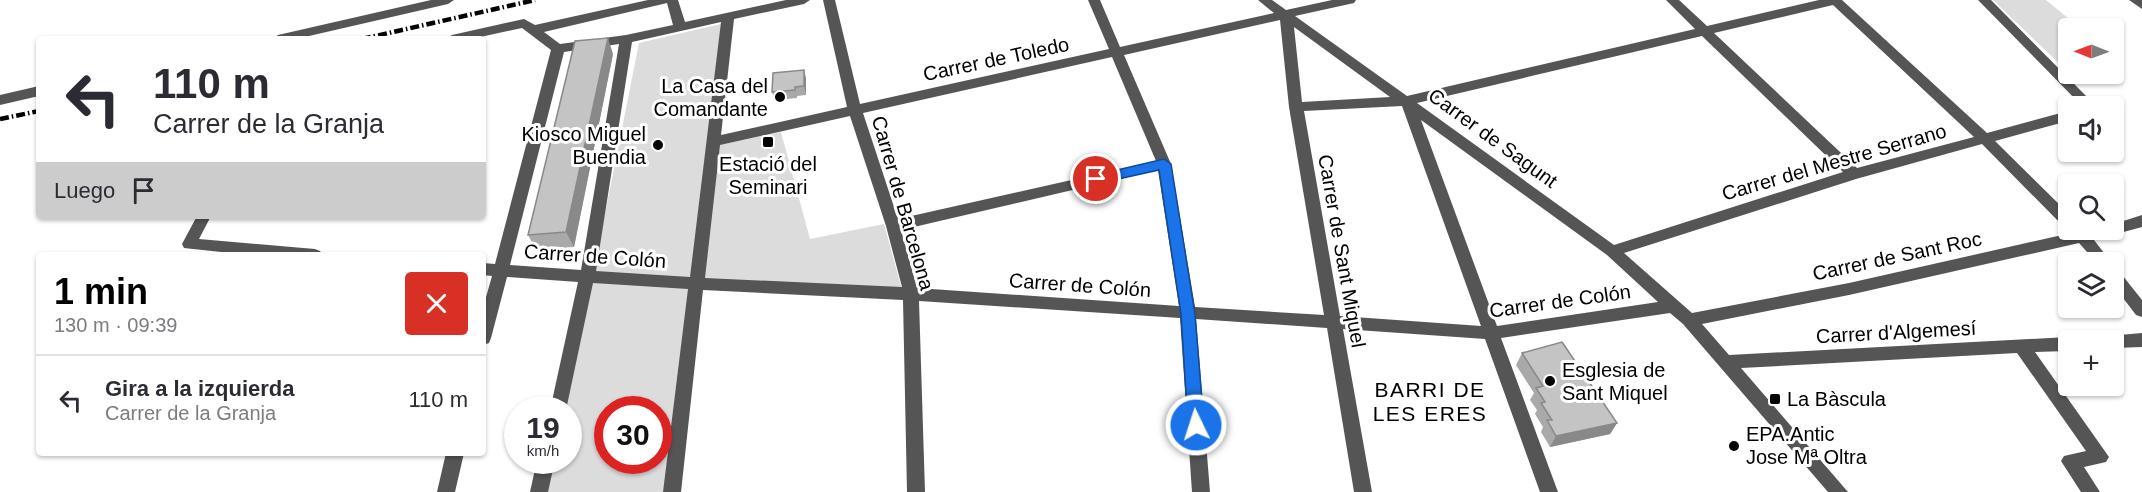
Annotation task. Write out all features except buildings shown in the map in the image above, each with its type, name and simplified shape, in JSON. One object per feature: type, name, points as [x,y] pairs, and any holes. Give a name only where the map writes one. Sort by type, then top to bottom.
[{"type":"street","points":[[380,16],[430,0]]},
{"type":"street","points":[[291,36],[448,0]]},
{"type":"street","points":[[533,30],[665,0]]},
{"type":"street","points":[[672,0],[680,27]]},
{"type":"street","points":[[466,36],[524,23],[558,49],[626,39],[804,0]]},
{"type":"street","name":"Carrer de Barcelona","points":[[829,0],[855,110],[911,294],[916,492]]},
{"type":"street","points":[[1094,0],[1164,164],[1188,314],[1201,492]]},
{"type":"street","name":"Carrer de Sagunt","points":[[1264,0],[1612,251],[1689,320],[1839,492]]},
{"type":"street","name":"Carrer de Toledo","points":[[715,141],[1350,0]]},
{"type":"street","points":[[1672,0],[1854,174]]},
{"type":"street","points":[[1296,106],[1407,101],[1835,0],[1985,139],[2058,212]]},
{"type":"street","points":[[1984,0],[2080,96]]},
{"type":"street","points":[[2135,0],[2142,5]]},
{"type":"street","points":[[672,492],[728,16]]},
{"type":"street","name":"Carrer de Sant Miquel","points":[[1286,16],[1296,106],[1331,320],[1363,492]]},
{"type":"street","points":[[561,396],[587,277],[626,39]]},
{"type":"street","points":[[486,325],[558,49]]},
{"type":"street","points":[[0,100],[36,92]]},
{"type":"street","points":[[1407,101],[1549,492]]},
{"type":"street","name":"Carrer del Mestre Serrano","points":[[1612,251],[1854,174],[2058,119]]},
{"type":"street","points":[[892,226],[1164,164]]},
{"type":"street","points":[[202,219],[189,244],[281,252]]},
{"type":"street","name":"Carrer de Sant Roc","points":[[2124,226],[2142,221]]},
{"type":"street","name":"Carrer de Sant Roc","points":[[1689,320],[1850,289],[2058,238]]},
{"type":"street","points":[[2086,240],[2096,252]]},
{"type":"street","name":"Carrer de Colón","points":[[486,269],[697,284],[911,294],[1188,314],[1331,320],[1493,333],[1673,306]]},
{"type":"street","points":[[2124,288],[2142,310]]},
{"type":"street","points":[[2124,341],[2142,340]]},
{"type":"street","name":"Carrer d'Algemesí","points":[[1726,362],[2058,345]]},
{"type":"street","points":[[2022,347],[2100,457],[2070,461],[2091,492]]},
{"type":"street","points":[[446,492],[454,456]]},
{"type":"street","points":[[539,492],[543,474]]},
{"type":"shaded area","points":[[1993,0],[2046,0],[2068,18],[2058,18],[2058,62]]},
{"type":"shaded area","points":[[721,24],[691,279],[593,274],[639,43]]},
{"type":"shaded area","points":[[781,132],[810,239],[884,224],[902,290],[701,282],[719,145]]},
{"type":"shaded area","points":[[592,281],[690,288],[672,435],[672,396],[594,396],[594,474],[667,474],[665,492],[547,492],[551,474],[582,474],[582,396],[568,396]]},
{"type":"railway","points":[[375,36],[535,0]]},
{"type":"railway","points":[[0,119],[36,112]]},
{"type":"place","name":"La Casa del Comandante","points":[[780,97]]},
{"type":"place","name":"Estació del Seminari","points":[[768,142]]},
{"type":"place","name":"Kiosco Miguel Buendia","points":[[658,145]]},
{"type":"place","name":"Esglesia de Sant Miquel","points":[[1550,381]]},
{"type":"place","name":"La Bàscula","points":[[1775,399]]},
{"type":"place","name":"EPA.Antic Jose Mª Oltra","points":[[1734,446]]},
{"type":"district","name":"BARRI DE LES ERES","points":[[1430,401]]},
{"type":"route","points":[[1096,179],[1164,164],[1188,314],[1196,425]]}]
